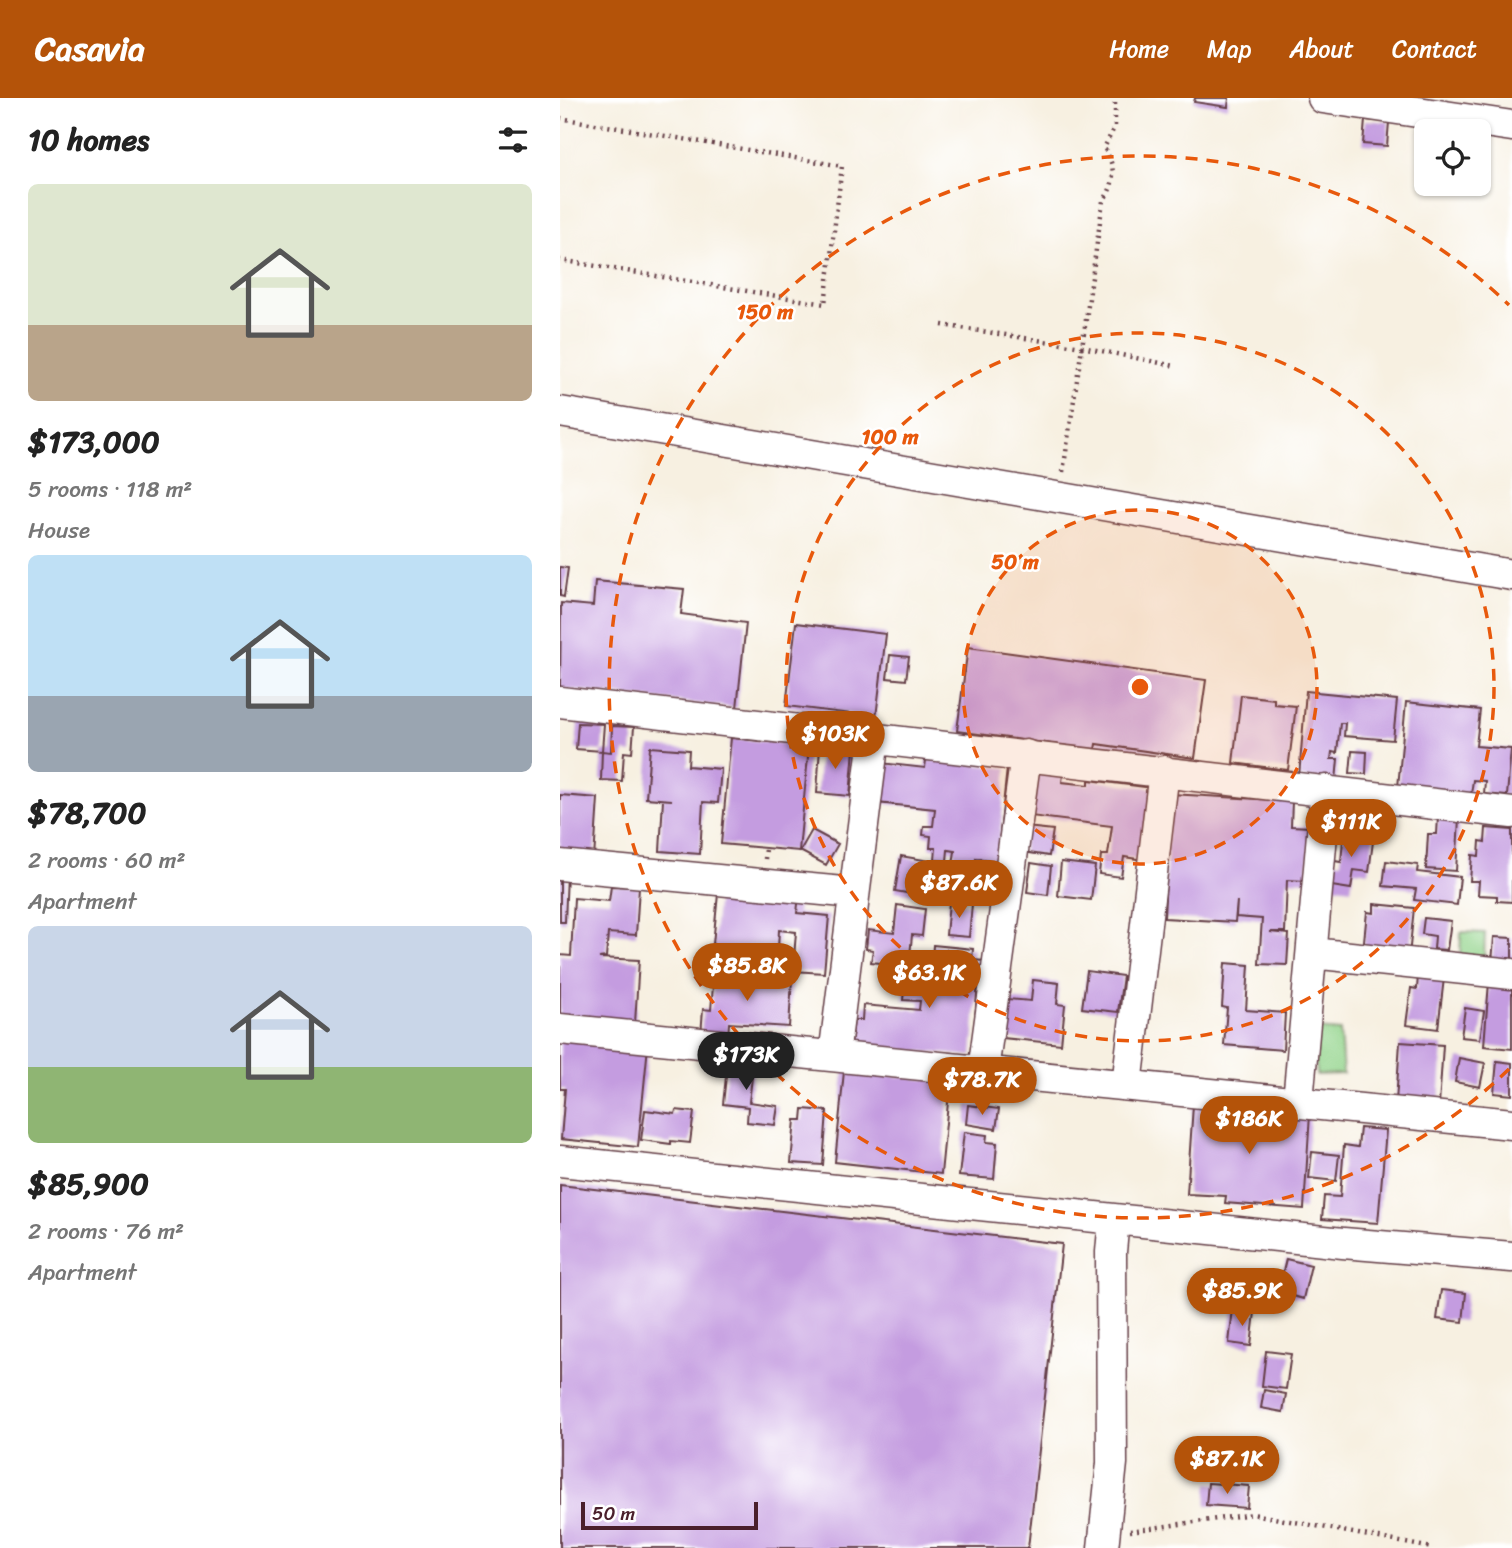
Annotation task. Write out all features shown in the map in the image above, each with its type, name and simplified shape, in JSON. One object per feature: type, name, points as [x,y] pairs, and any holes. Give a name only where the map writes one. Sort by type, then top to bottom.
[{"type":"street","points":[[1323,98],[1512,126]]},
{"type":"street","points":[[560,412],[1512,575]]},
{"type":"street","points":[[560,702],[1512,813]]},
{"type":"street","points":[[834,1056],[874,738]]},
{"type":"street","points":[[983,1071],[1026,755]]},
{"type":"street","points":[[1127,1085],[1164,771]]},
{"type":"street","points":[[1298,1101],[1326,790]]},
{"type":"street","points":[[560,865],[854,893]]},
{"type":"street","points":[[1312,953],[1512,974]]},
{"type":"street","points":[[560,1029],[1512,1124]]},
{"type":"street","points":[[560,1161],[1343,1243],[1512,1257]]},
{"type":"street","points":[[1114,1219],[1111,1252],[1114,1540]]},
{"type":"path","points":[[1059,498],[1103,201],[1112,189],[1113,161],[1104,148],[1115,126],[1115,98]]},
{"type":"path","points":[[560,118],[842,166],[825,304],[560,260]]},
{"type":"path","points":[[942,325],[1082,347],[1175,366]]},
{"type":"path","points":[[1114,1540],[1253,1514],[1432,1548]]},
{"type":"green space","points":[[1461,932],[1485,933],[1484,960],[1460,960]]},
{"type":"green space","points":[[1315,1029],[1340,1031],[1343,1074],[1316,1075]]},
{"type":"building","points":[[1195,98],[1229,98],[1228,107],[1194,102]]},
{"type":"building","points":[[1365,120],[1389,122],[1387,146],[1363,144]]},
{"type":"building","points":[[560,567],[568,568],[564,597],[560,596]]},
{"type":"building","points":[[595,581],[684,589],[681,614],[746,623],[737,708],[560,688],[561,603],[593,606]]},
{"type":"building","points":[[796,623],[886,634],[876,717],[786,706]]},
{"type":"building","points":[[968,647],[1206,680],[1195,758],[1096,744],[1095,750],[957,731]]},
{"type":"building","points":[[890,655],[909,657],[906,680],[887,678]]},
{"type":"building","points":[[1306,691],[1397,700],[1393,740],[1344,736],[1345,723],[1340,723],[1337,753],[1332,752],[1331,759],[1338,759],[1336,781],[1299,777]]},
{"type":"building","points":[[1241,695],[1274,699],[1274,704],[1296,706],[1288,770],[1233,763]]},
{"type":"building","points":[[1406,702],[1480,710],[1476,746],[1511,749],[1507,796],[1484,794],[1485,781],[1473,780],[1471,795],[1398,787]]},
{"type":"building","points":[[578,723],[604,724],[602,751],[576,749]]},
{"type":"building","points":[[612,726],[634,727],[632,753],[624,752],[622,781],[601,780],[602,751],[611,752]]},
{"type":"building","points":[[731,738],[809,746],[799,851],[721,844]]},
{"type":"building","points":[[820,746],[854,749],[850,796],[817,793]]},
{"type":"building","points":[[650,747],[689,750],[688,766],[721,769],[718,803],[703,802],[700,854],[660,851],[663,800],[672,800],[646,798]]},
{"type":"building","points":[[1352,751],[1367,752],[1366,774],[1350,773]]},
{"type":"building","points":[[926,760],[1007,768],[997,861],[976,858],[975,868],[953,865],[955,851],[948,850],[947,861],[935,860],[936,848],[930,848],[931,836],[923,835],[924,826],[933,826],[935,809],[877,803],[881,763],[925,768]]},
{"type":"building","points":[[1034,771],[1063,774],[1062,782],[1089,785],[1089,780],[1153,788],[1144,860],[1124,857],[1121,877],[1099,874],[1101,855],[1108,855],[1112,826],[1022,815]]},
{"type":"building","points":[[1170,794],[1292,801],[1291,826],[1310,827],[1307,881],[1287,880],[1285,932],[1270,932],[1289,934],[1287,965],[1259,964],[1262,919],[1236,917],[1237,901],[1235,922],[1164,918]]},
{"type":"building","points":[[560,795],[598,798],[594,859],[560,856]]},
{"type":"building","points":[[1438,817],[1459,818],[1456,871],[1426,869],[1428,834],[1437,834]]},
{"type":"building","points":[[1026,827],[1053,830],[1049,856],[1023,852]]},
{"type":"building","points":[[1486,828],[1512,830],[1512,902],[1497,901],[1497,896],[1478,895],[1479,881],[1470,881],[1472,855],[1479,856],[1480,841],[1485,842]]},
{"type":"building","points":[[812,830],[838,844],[826,865],[800,851]]},
{"type":"building","points":[[1344,830],[1374,834],[1369,872],[1354,870],[1351,889],[1325,885],[1328,860],[1341,862]]},
{"type":"building","points":[[901,856],[941,863],[935,898],[895,891]]},
{"type":"building","points":[[1386,861],[1418,865],[1417,872],[1460,877],[1457,905],[1414,900],[1416,889],[1383,886]]},
{"type":"building","points":[[1061,862],[1095,866],[1091,900],[1058,896]]},
{"type":"building","points":[[1031,863],[1051,866],[1048,895],[1027,892]]},
{"type":"building","points":[[982,865],[998,867],[994,901],[970,899],[974,870],[981,872]]},
{"type":"building","points":[[560,873],[567,874],[565,922],[560,922]]},
{"type":"building","points":[[611,886],[639,887],[636,935],[608,933],[606,957],[599,958],[639,960],[635,1023],[560,1018],[560,955],[571,956],[574,898],[609,901]]},
{"type":"building","points":[[718,894],[799,895],[797,913],[829,916],[824,973],[793,971],[796,932],[779,930],[778,949],[748,946],[746,967],[711,964]]},
{"type":"building","points":[[949,902],[972,904],[969,937],[946,935]]},
{"type":"building","points":[[1374,904],[1414,908],[1409,956],[1363,951],[1367,912],[1374,913]]},
{"type":"building","points":[[897,905],[925,909],[922,936],[912,935],[909,966],[871,962],[873,950],[866,949],[868,930],[894,933]]},
{"type":"building","points":[[1424,918],[1451,921],[1447,950],[1434,949],[1435,936],[1422,934]]},
{"type":"building","points":[[1494,937],[1512,938],[1512,965],[1492,963]]},
{"type":"building","points":[[933,945],[973,949],[972,960],[985,961],[984,969],[979,968],[972,1056],[851,1045],[854,1020],[862,1020],[863,1005],[919,1010],[920,1001],[903,1000],[905,981],[921,983],[922,976],[931,976]]},
{"type":"building","points":[[1225,963],[1249,965],[1246,1010],[1285,1013],[1283,1050],[1224,1045],[1227,1008],[1222,1007]]},
{"type":"building","points":[[1087,971],[1123,976],[1118,1012],[1082,1008]]},
{"type":"building","points":[[714,974],[792,979],[789,1027],[729,1023],[728,1038],[701,1035],[703,1009],[711,1010]]},
{"type":"building","points":[[1418,975],[1444,978],[1438,1029],[1406,1025],[1411,988],[1417,989]]},
{"type":"building","points":[[1033,980],[1059,983],[1057,1004],[1065,1005],[1061,1044],[1003,1038],[1007,999],[1031,1001]]},
{"type":"building","points":[[1489,982],[1512,984],[1512,1049],[1484,1046]]},
{"type":"building","points":[[1465,1008],[1484,1011],[1480,1039],[1461,1037]]},
{"type":"building","points":[[560,1036],[648,1046],[638,1147],[561,1139],[565,1089],[560,1089]]},
{"type":"building","points":[[1400,1042],[1443,1045],[1439,1105],[1396,1102]]},
{"type":"building","points":[[728,1058],[754,1061],[749,1102],[778,1106],[775,1125],[747,1122],[748,1107],[723,1104]]},
{"type":"building","points":[[1459,1058],[1485,1063],[1480,1087],[1455,1082]]},
{"type":"building","points":[[1497,1061],[1512,1063],[1512,1095],[1494,1093]]},
{"type":"building","points":[[844,1071],[950,1082],[941,1174],[835,1162]]},
{"type":"building","points":[[968,1105],[999,1109],[996,1129],[966,1124]]},
{"type":"building","points":[[1193,1105],[1310,1114],[1304,1209],[1225,1203],[1226,1196],[1187,1194]]},
{"type":"building","points":[[803,1109],[827,1111],[823,1165],[791,1163],[795,1120],[802,1120]]},
{"type":"building","points":[[645,1110],[675,1114],[676,1110],[694,1112],[690,1143],[671,1141],[671,1144],[641,1140]]},
{"type":"building","points":[[1360,1128],[1386,1130],[1378,1223],[1322,1219],[1324,1196],[1340,1197],[1344,1145],[1358,1147]]},
{"type":"building","points":[[964,1132],[987,1135],[986,1142],[997,1143],[994,1179],[959,1176]]},
{"type":"building","points":[[1312,1152],[1339,1155],[1336,1181],[1309,1178]]},
{"type":"building","points":[[560,1185],[1062,1244],[1028,1548],[560,1548]]},
{"type":"building","points":[[1286,1259],[1311,1265],[1303,1299],[1278,1292]]},
{"type":"building","points":[[1441,1290],[1466,1293],[1463,1322],[1437,1319]]},
{"type":"building","points":[[1233,1309],[1255,1312],[1251,1346],[1229,1343]]},
{"type":"building","points":[[1266,1351],[1291,1354],[1286,1389],[1262,1386]]},
{"type":"building","points":[[1264,1390],[1286,1394],[1283,1412],[1261,1408]]},
{"type":"building","points":[[1208,1483],[1249,1486],[1247,1508],[1206,1505]]}]
